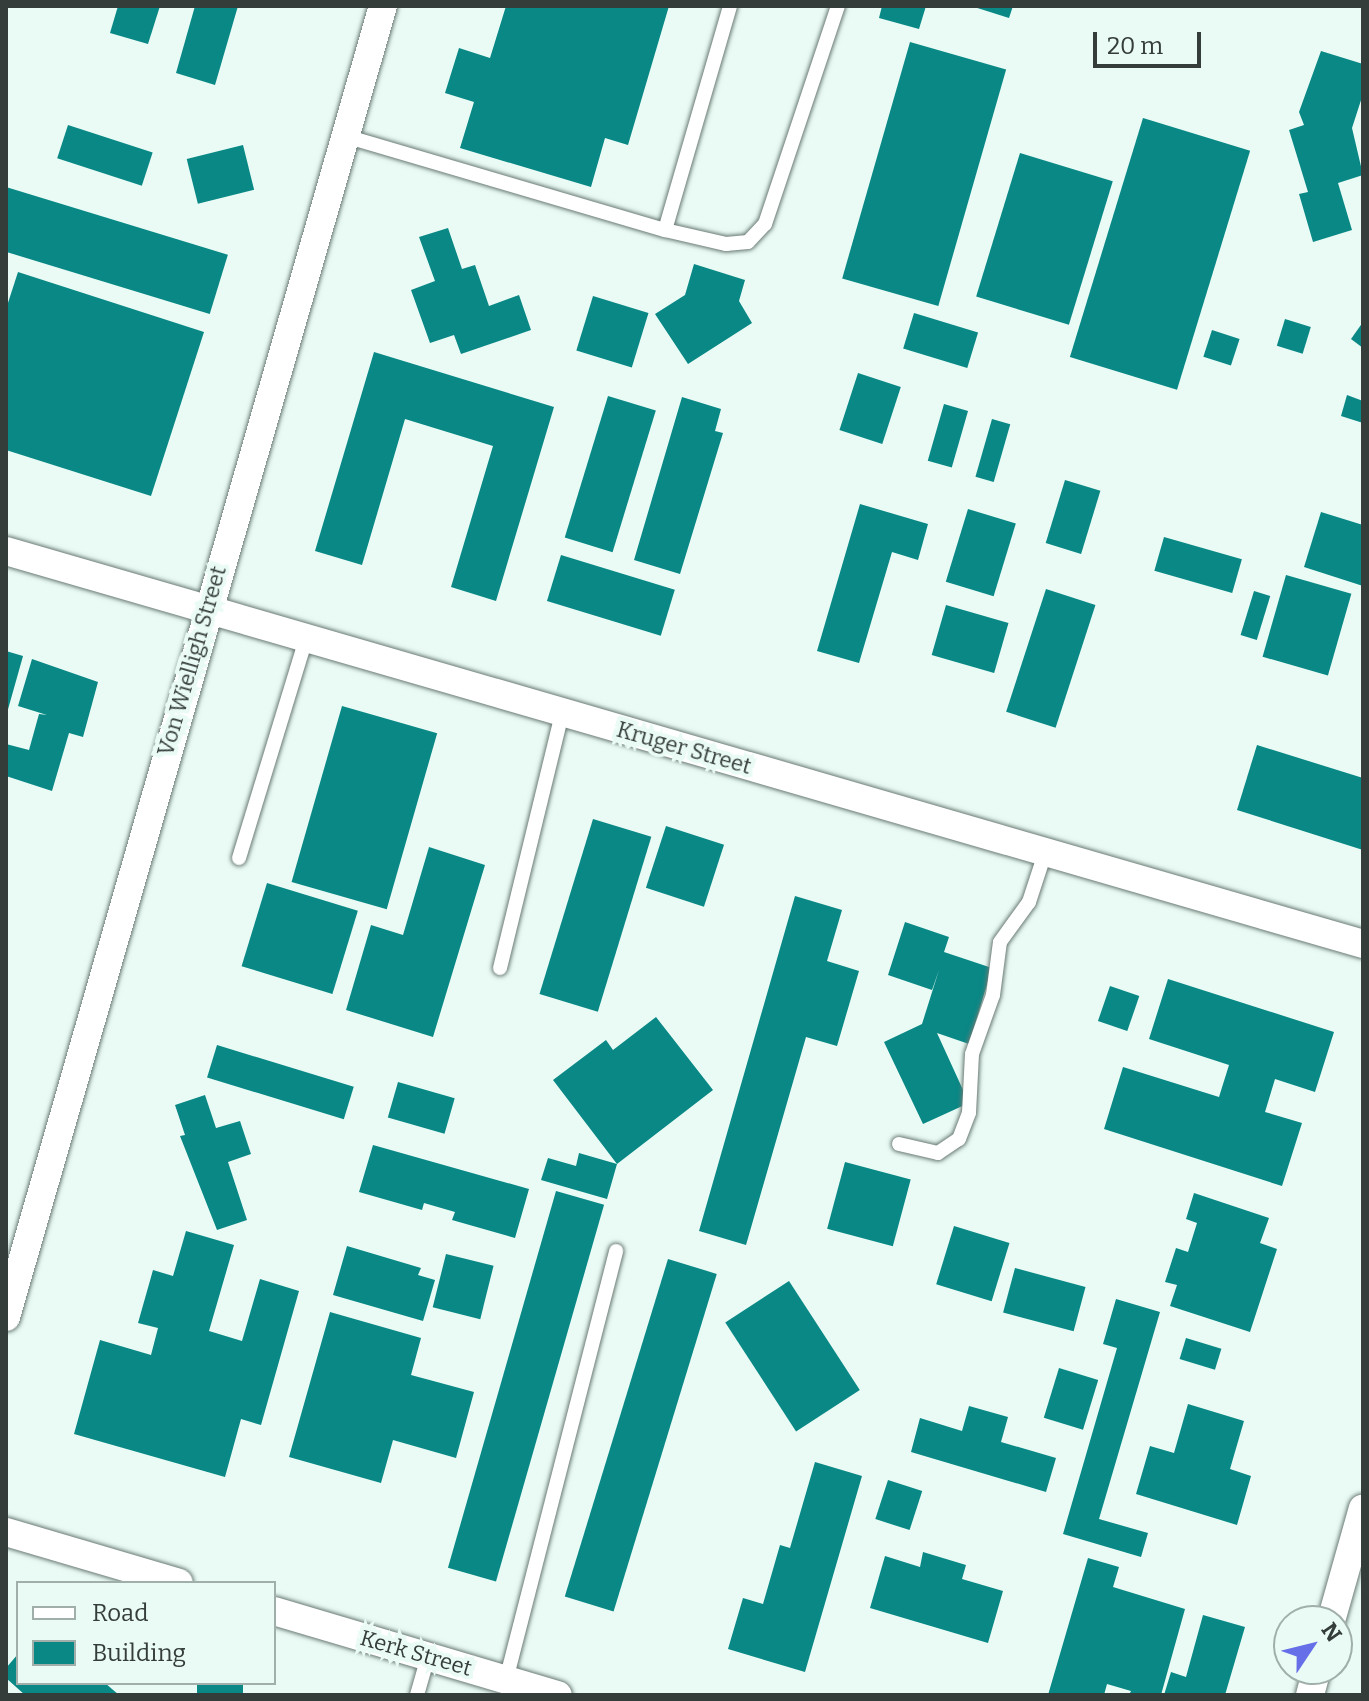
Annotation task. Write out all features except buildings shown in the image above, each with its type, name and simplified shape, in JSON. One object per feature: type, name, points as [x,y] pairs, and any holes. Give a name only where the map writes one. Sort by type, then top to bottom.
[{"type":"street","name":"Von Wielligh Street","points":[[6,1317],[206,610],[383,6]]},
{"type":"street","name":"Kruger Street","points":[[6,551],[1363,944]]},
{"type":"street","points":[[1336,1605],[1363,1508]]},
{"type":"street","points":[[6,1532],[172,1581]]},
{"type":"street","name":"Kerk Street","points":[[276,1612],[558,1695]]},
{"type":"lane","points":[[665,230],[730,6]]},
{"type":"lane","points":[[345,136],[665,230],[726,244],[748,242],[765,224],[838,6]]},
{"type":"lane","points":[[239,858],[306,639]]},
{"type":"lane","points":[[500,968],[562,713]]},
{"type":"lane","points":[[899,1144],[938,1153],[959,1139],[969,1113],[972,1054],[993,995],[1000,942],[1029,902],[1045,853]]},
{"type":"lane","points":[[506,1680],[616,1251]]},
{"type":"lane","points":[[417,1695],[428,1657]]}]
